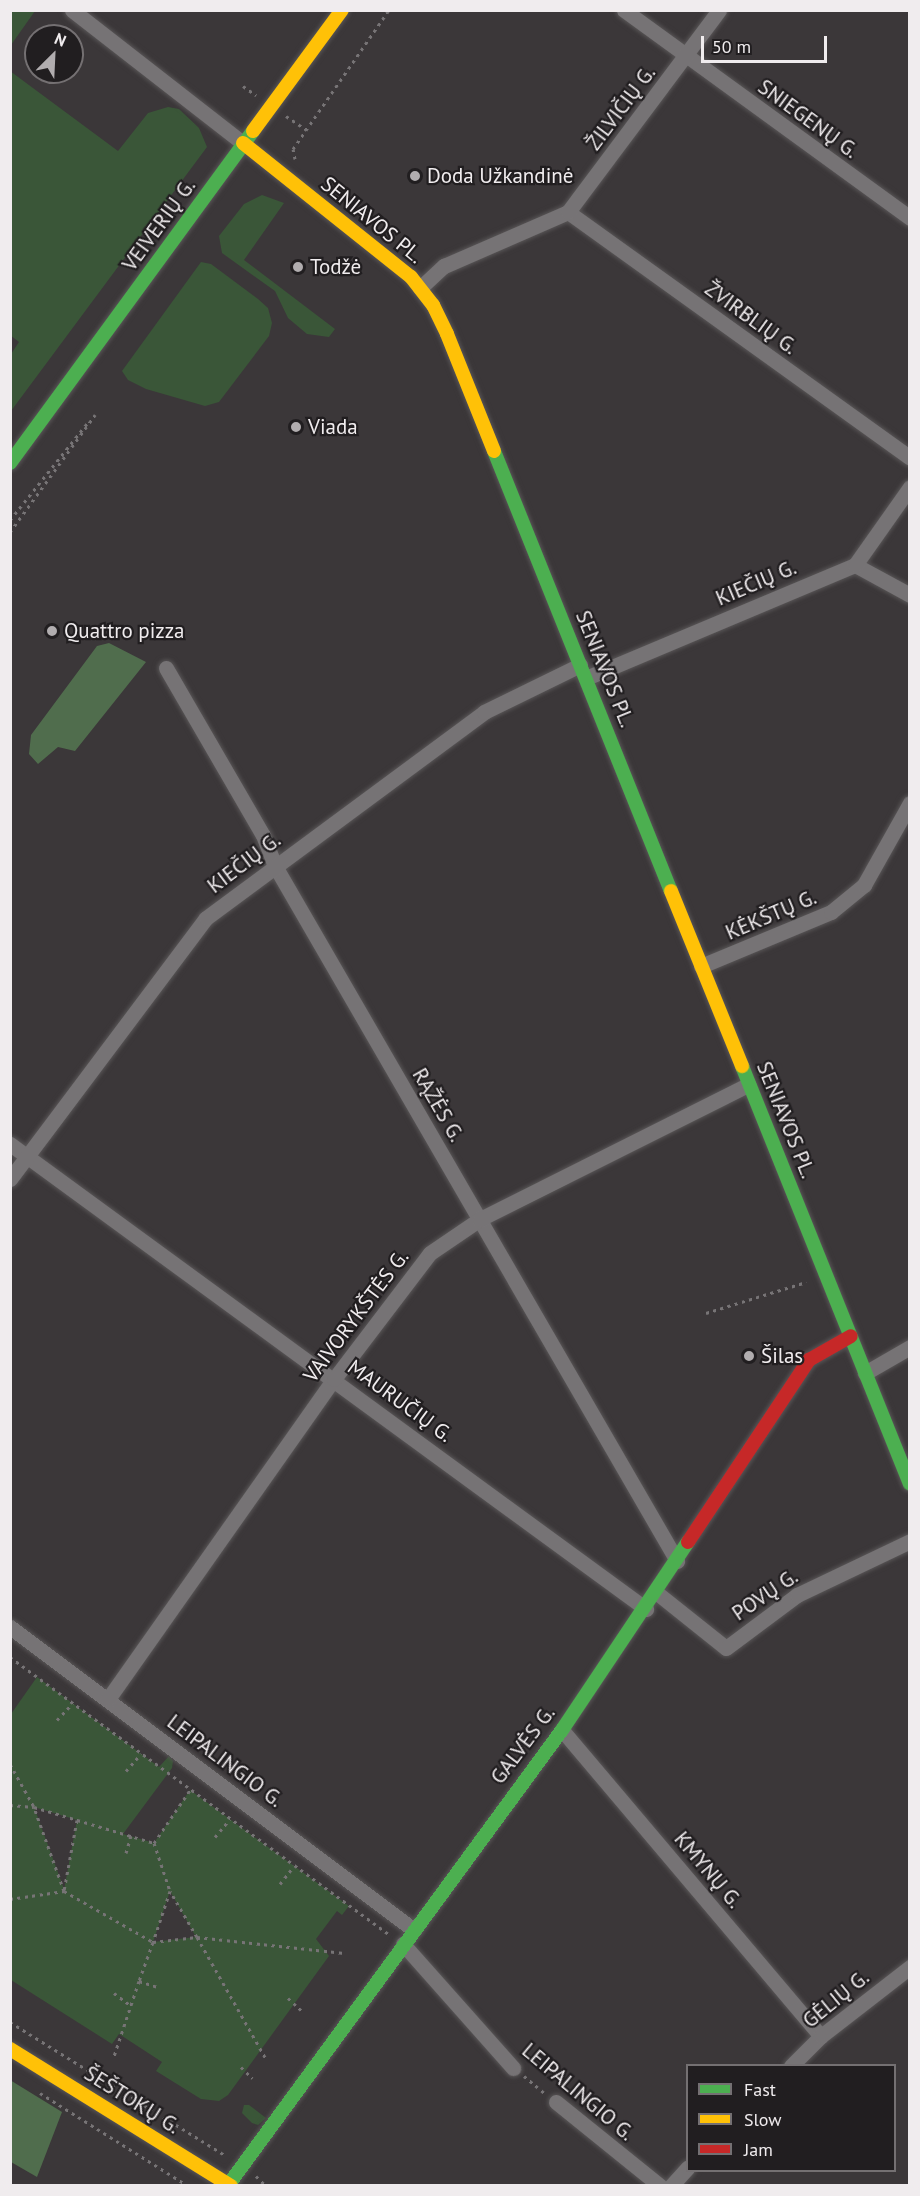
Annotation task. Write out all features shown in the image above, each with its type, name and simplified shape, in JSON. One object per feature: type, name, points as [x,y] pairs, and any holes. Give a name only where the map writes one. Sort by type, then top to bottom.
[{"type":"street","name":"SENIAVOS PL.","points":[[72,10],[243,143],[420,288],[447,334],[909,1483]]},
{"type":"street","name":"VEIVERIŲ G.","points":[[10,463],[342,10]]},
{"type":"street","name":"SNIEGENŲ G.","points":[[624,10],[909,218]]},
{"type":"street","name":"ŽILVIČIŲ G.","points":[[420,288],[444,266],[568,212],[719,10]]},
{"type":"street","name":"ŽVIRBLIŲ G.","points":[[568,212],[909,458]]},
{"type":"street","points":[[909,487],[855,565],[909,595]]},
{"type":"street","name":"KIEČIŲ G.","points":[[10,1179],[206,918],[484,712],[855,565]]},
{"type":"street","name":"RĄŽĖS G.","points":[[166,668],[263,835],[275,866],[677,1561]]},
{"type":"street","name":"KĖKŠTŲ G.","points":[[701,966],[831,912],[864,885],[909,803]]},
{"type":"street","name":"VAIVORYKŠTĖS G.","points":[[108,1699],[334,1379],[430,1253],[480,1219],[748,1085]]},
{"type":"street","name":"MAURUČIŲ G.","points":[[10,1144],[646,1609]]},
{"type":"street","name":"GALVĖS G.","points":[[230,2185],[241,2165],[562,1730],[657,1593],[809,1360],[851,1336]]},
{"type":"street","points":[[865,1373],[909,1347]]},
{"type":"street","name":"POVŲ G.","points":[[657,1593],[726,1648],[797,1595],[909,1541]]},
{"type":"street","name":"LEIPALINGIO G.","points":[[10,1627],[414,1930]]},
{"type":"street","name":"KMYNŲ G.","points":[[562,1730],[821,2036]]},
{"type":"street","name":"LEIPALINGIO G.","points":[[403,1944],[513,2068]]},
{"type":"street","name":"GĖLIŲ G.","points":[[793,2064],[821,2036],[909,1967]]},
{"type":"street","name":"ŠEŠTOKŲ G.","points":[[10,2049],[230,2185]]},
{"type":"street","name":"LEIPALINGIO G.","points":[[556,2102],[660,2186]]},
{"type":"street","points":[[671,2186],[686,2169]]},
{"type":"path","points":[[296,168],[294,148],[388,10]]},
{"type":"path","points":[[10,520],[95,415],[10,532]]},
{"type":"path","points":[[706,1313],[806,1282]]},
{"type":"path","points":[[10,1657],[403,1944]]},
{"type":"path","points":[[57,1720],[73,1703]]},
{"type":"path","points":[[126,1771],[141,1754]]},
{"type":"path","points":[[10,1764],[34,1807],[64,1891]]},
{"type":"path","points":[[154,1843],[190,1790]]},
{"type":"path","points":[[10,1805],[34,1807],[154,1843]]},
{"type":"path","points":[[215,1837],[230,1819]]},
{"type":"path","points":[[64,1891],[77,1820]]},
{"type":"path","points":[[126,1853],[131,1836]]},
{"type":"path","points":[[154,1843],[170,1891],[266,2059]]},
{"type":"path","points":[[280,1884],[294,1866]]},
{"type":"path","points":[[10,1899],[64,1891],[153,1942],[197,1937],[344,1953]]},
{"type":"path","points":[[113,2059],[170,1891]]},
{"type":"path","points":[[139,1981],[158,1987]]},
{"type":"path","points":[[114,1993],[131,2006]]},
{"type":"path","points":[[288,1998],[301,2010]]},
{"type":"path","points":[[10,2022],[241,2165],[266,2186]]},
{"type":"path","points":[[241,2067],[252,2078]]},
{"type":"path","name":"LEIPALINGIO G.","points":[[513,2068],[556,2102]]},
{"type":"path","points":[[30,2086],[188,2186]]},
{"type":"green space","points":[[10,11],[35,11],[11,45]]},
{"type":"green space","points":[[10,71],[24,81],[24,84],[28,84],[118,151],[148,113],[168,107],[179,109],[199,128],[207,147],[11,411],[11,354],[19,342],[10,335]]},
{"type":"green space","points":[[262,195],[284,203],[244,260],[335,329],[329,337],[307,334],[288,318],[275,291],[222,253],[219,236],[244,204]]},
{"type":"green space","points":[[201,262],[211,264],[258,299],[268,308],[272,323],[269,336],[219,402],[205,406],[146,389],[128,380],[122,371]]},
{"type":"green space","points":[[109,643],[146,662],[75,751],[58,747],[38,764],[29,754],[31,735],[97,646]]},
{"type":"green space","points":[[37,1677],[159,1767],[169,1756],[173,1761],[172,1768],[123,1834],[154,1843],[190,1790],[349,1906],[342,1915],[337,1911],[316,1939],[329,1956],[228,2095],[219,2101],[201,2099],[156,2071],[162,2062],[119,2034],[112,2044],[11,1980],[11,1714]],"holes":[[[34,1807],[77,1820],[64,1890],[64,1889]],[[170,1891],[196,1937],[153,1942]]]},
{"type":"green space","points":[[10,2080],[62,2112],[37,2177],[11,2162]]},
{"type":"green space","points":[[244,2105],[249,2105],[266,2118],[258,2125],[252,2123],[242,2113]]},
{"type":"traffic: fast","points":[[10,463],[253,131]]},
{"type":"traffic: fast","points":[[494,451],[671,891]]},
{"type":"traffic: fast","points":[[742,1066],[910,1483]]},
{"type":"traffic: fast","points":[[229,2184],[562,1730],[688,1542]]},
{"type":"traffic: slow","points":[[253,131],[342,10]]},
{"type":"traffic: slow","points":[[243,143],[411,277],[433,305],[447,334],[494,451]]},
{"type":"traffic: slow","points":[[671,891],[742,1066]]},
{"type":"traffic: slow","points":[[10,2049],[231,2186]]},
{"type":"traffic: jam","points":[[688,1542],[809,1360],[851,1336]]},
{"type":"place","name":"Doda Užkandinė","points":[[415,176]]},
{"type":"place","name":"Todžė","points":[[298,267]]},
{"type":"place","name":"Viada","points":[[296,427]]},
{"type":"place","name":"Quattro pizza","points":[[52,631]]},
{"type":"place","name":"Šilas","points":[[749,1356]]}]
